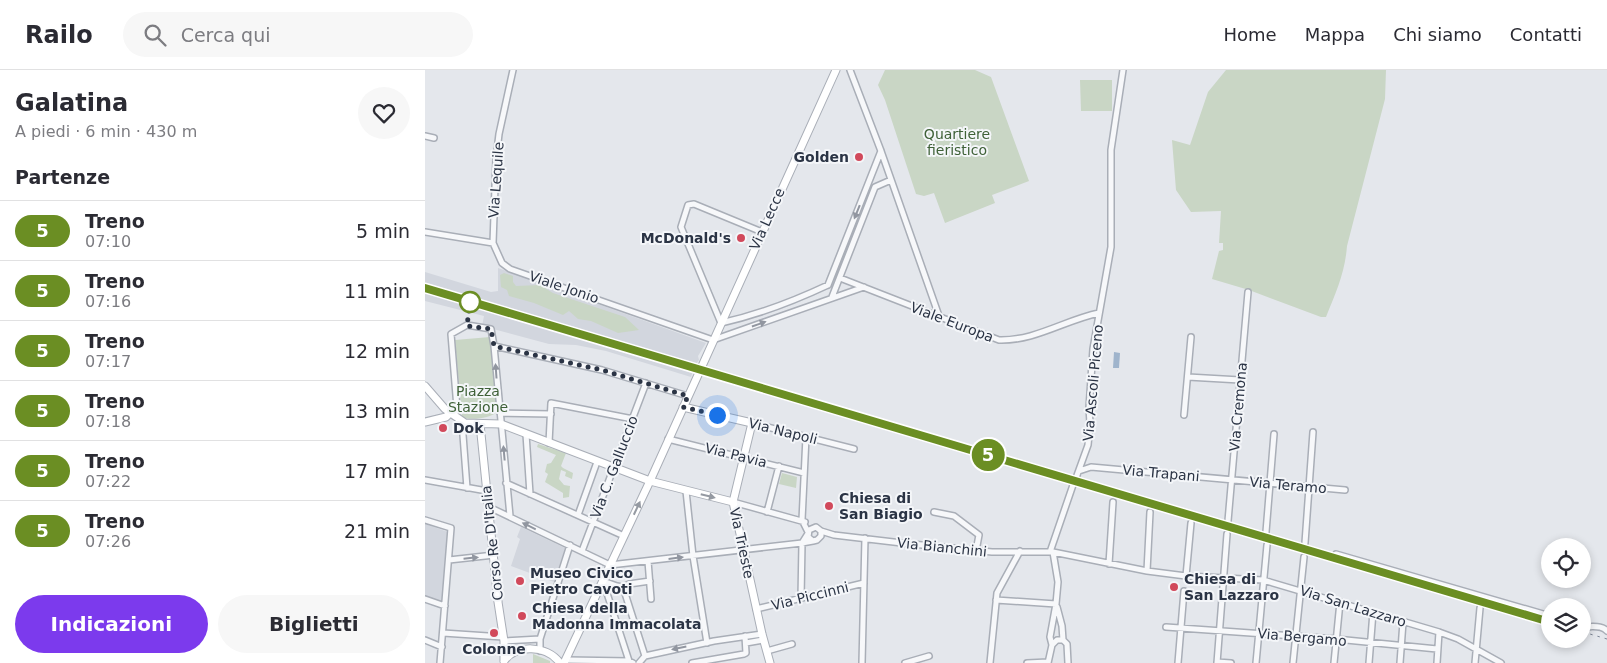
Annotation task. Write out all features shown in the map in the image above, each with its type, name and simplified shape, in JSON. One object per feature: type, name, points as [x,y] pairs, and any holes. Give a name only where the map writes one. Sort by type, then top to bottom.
[{"type":"main road","name":"Via Lecce","points":[[563,662],[650,481],[761,232],[836,70]]},
{"type":"main road","points":[[425,386],[428,393],[455,416],[480,424],[501,424],[650,481],[733,502]]},
{"type":"main road","name":"Via Napoli","points":[[683,407],[752,423]]},
{"type":"main road","points":[[425,422],[437,418],[455,416]]},
{"type":"main road","points":[[437,418],[455,416]]},
{"type":"main road","name":"Via Trieste","points":[[752,423],[733,502],[762,637],[770,663]]},
{"type":"main road","name":"Corso Re D'Italia","points":[[480,424],[504,662]]},
{"type":"main road","points":[[504,662],[510,654],[521,650],[533,649],[563,662]]},
{"type":"street","name":"Via Lequile","points":[[493,243],[496,167],[502,118],[513,70]]},
{"type":"street","points":[[850,70],[881,150],[939,316]]},
{"type":"street","name":"Via Ascoli Piceno","points":[[1051,552],[1085,455],[1089,431],[1093,349],[1111,247],[1111,150],[1123,70]]},
{"type":"street","points":[[425,136],[434,138]]},
{"type":"street","points":[[832,297],[828,285],[881,150]]},
{"type":"street","points":[[868,183],[875,186],[891,180]]},
{"type":"street","points":[[832,297],[875,186]]},
{"type":"street","points":[[761,232],[694,204],[688,205],[686,209],[681,227],[721,323],[797,298],[828,285]]},
{"type":"street","points":[[425,232],[493,243]]},
{"type":"street","name":"Viale Jonio","points":[[493,243],[502,263],[510,269],[713,340]]},
{"type":"street","name":"Viale Europa","points":[[840,278],[999,340],[1027,338],[1099,313]]},
{"type":"street","points":[[713,340],[864,287]]},
{"type":"street","name":"Via Cremona","points":[[1228,521],[1248,292]]},
{"type":"street","points":[[737,319],[741,330]]},
{"type":"street","points":[[467,488],[463,435],[455,416],[457,408],[451,334],[467,326],[491,329],[510,516]]},
{"type":"street","points":[[1185,414],[1191,337]]},
{"type":"street","points":[[494,346],[602,370],[688,396]]},
{"type":"street","points":[[1188,377],[1241,380]]},
{"type":"street","name":"Via C. Galluccio","points":[[582,551],[646,383]]},
{"type":"street","points":[[549,443],[551,403],[633,419]]},
{"type":"street","points":[[500,413],[551,414]]},
{"type":"street","name":"Via Napoli","points":[[752,423],[854,449]]},
{"type":"street","points":[[1305,543],[1313,432]]},
{"type":"street","points":[[526,434],[530,494]]},
{"type":"street","points":[[1266,532],[1274,434]]},
{"type":"street","points":[[806,437],[802,520],[813,541]]},
{"type":"street","name":"Via Pavia","points":[[668,439],[804,473]]},
{"type":"street","points":[[1085,455],[1091,467]]},
{"type":"street","points":[[577,515],[597,462]]},
{"type":"street","points":[[767,512],[779,466]]},
{"type":"street","name":"Via Trapani","points":[[1079,471],[1091,467],[1231,480]]},
{"type":"street","points":[[425,480],[487,491]]},
{"type":"street","name":"Via Teramo","points":[[1231,480],[1345,490]]},
{"type":"street","points":[[506,484],[624,536]]},
{"type":"street","points":[[686,491],[693,556],[707,643]]},
{"type":"street","points":[[733,502],[802,520],[821,531],[834,535]]},
{"type":"street","points":[[1109,564],[1113,502]]},
{"type":"street","points":[[489,507],[610,565],[802,543],[834,535]]},
{"type":"street","points":[[934,512],[954,516],[979,535],[976,551]]},
{"type":"street","points":[[1147,571],[1151,512]]},
{"type":"street","points":[[425,520],[451,528],[440,663]]},
{"type":"street","points":[[1186,576],[1191,523]]},
{"type":"street","points":[[801,598],[802,543],[813,527]]},
{"type":"street","points":[[819,539],[821,531]]},
{"type":"street","points":[[1227,534],[1217,662],[1231,663]]},
{"type":"street","name":"Via Bianchini","points":[[834,535],[976,551],[1051,552]]},
{"type":"street","points":[[862,663],[865,538]]},
{"type":"street","points":[[540,651],[540,639],[569,545]]},
{"type":"street","points":[[1255,663],[1267,545]]},
{"type":"street","points":[[990,663],[997,593],[1020,551]]},
{"type":"street","points":[[1027,663],[1049,662],[1058,582],[1051,552]]},
{"type":"street","name":"Via San Lazzaro","points":[[1051,552],[1147,571],[1186,576],[1263,580],[1439,632],[1501,663]]},
{"type":"street","points":[[1336,554],[1541,613]]},
{"type":"street","points":[[449,560],[494,556]]},
{"type":"street","points":[[1293,663],[1304,557]]},
{"type":"street","points":[[648,561],[651,598]]},
{"type":"street","points":[[603,581],[623,587],[650,580]]},
{"type":"street","points":[[563,662],[631,662],[603,581]]},
{"type":"street","name":"Via Piccinni","points":[[756,609],[864,584]]},
{"type":"street","points":[[623,587],[645,656]]},
{"type":"street","points":[[1178,663],[1184,592]]},
{"type":"street","points":[[425,600],[445,606]]},
{"type":"street","points":[[996,600],[1056,604]]},
{"type":"street","points":[[1334,663],[1340,602]]},
{"type":"street","points":[[1056,604],[1062,626],[1063,640],[1067,644],[1068,663]]},
{"type":"street","points":[[1475,663],[1480,608]]},
{"type":"street","points":[[1369,663],[1373,612]]},
{"type":"street","points":[[1400,663],[1403,622]]},
{"type":"street","points":[[1591,626],[1605,628],[1607,631]]},
{"type":"street","name":"Via Bergamo","points":[[1166,627],[1437,649]]},
{"type":"street","points":[[1437,663],[1439,632]]},
{"type":"street","points":[[443,634],[503,639],[540,639]]},
{"type":"street","points":[[692,663],[746,653],[745,636]]},
{"type":"street","points":[[639,663],[645,656],[745,636],[762,637]]},
{"type":"street","points":[[746,643],[762,637]]},
{"type":"street","points":[[425,640],[441,647]]},
{"type":"street","points":[[1052,645],[1057,640],[1063,640]]},
{"type":"street","points":[[767,651],[792,644]]},
{"type":"street","points":[[905,663],[920,661],[929,656]]},
{"type":"shaded area","points":[[498,268],[706,343],[698,356],[697,366],[735,377],[732,383],[693,371],[691,377],[606,351],[576,345],[549,344],[482,326],[484,316],[425,301],[425,272],[491,292],[498,291]]},
{"type":"shaded area","points":[[425,524],[448,532],[443,600],[441,602],[425,596]]},
{"type":"shaded area","points":[[521,527],[565,548],[554,582],[511,566],[520,539],[517,537]]},
{"type":"green space","name":"Quartiere fieristico","points":[[885,70],[975,70],[991,77],[1029,181],[992,195],[995,203],[945,223],[934,193],[924,196],[916,194],[885,100],[878,85]]},
{"type":"green space","points":[[1226,70],[1386,70],[1385,99],[1347,246],[1342,274],[1326,317],[1321,317],[1249,290],[1212,279],[1219,251],[1223,250],[1223,243],[1219,243],[1221,211],[1191,212],[1176,190],[1172,140],[1190,145],[1208,92]]},
{"type":"green space","points":[[1080,80],[1112,80],[1112,111],[1081,111]]},
{"type":"green space","points":[[504,273],[513,276],[513,282],[516,286],[540,285],[553,293],[625,317],[639,330],[618,333],[591,321],[578,319],[569,311],[563,315],[534,303],[509,296],[507,290],[501,287],[500,275]]},
{"type":"green space","name":"Piazza Stazione","points":[[490,337],[497,412],[475,419],[462,417],[455,340]]},
{"type":"green space","points":[[538,444],[566,453],[561,466],[573,473],[572,479],[565,476],[566,472],[561,470],[559,479],[564,485],[570,486],[569,497],[563,498],[563,493],[545,482],[548,474],[545,472],[547,464],[551,463],[556,455],[537,447]]},
{"type":"green space","points":[[782,473],[797,477],[796,488],[779,484]]},
{"type":"green space","points":[[533,654],[550,661],[550,663],[533,663]]},
{"type":"water","points":[[1114,352],[1120,353],[1119,368],[1113,368]]},
{"type":"railway","points":[[425,288],[1541,619]]},
{"type":"railway","points":[[1591,634],[1607,639]]},
{"type":"train","name":"5","points":[[425,288],[1541,619]]},
{"type":"place","name":"Golden","points":[[859,157]]},
{"type":"place","name":"McDonald's","points":[[741,238]]},
{"type":"place","name":"Dok","points":[[443,428]]},
{"type":"place","name":"Chiesa di San Biagio","points":[[829,506]]},
{"type":"place","name":"Museo Civico Pietro Cavoti","points":[[520,581]]},
{"type":"place","name":"Chiesa di San Lazzaro","points":[[1174,587]]},
{"type":"place","name":"Chiesa della Madonna Immacolata","points":[[522,616]]},
{"type":"place","name":"Colonne","points":[[494,633]]},
{"type":"route","points":[[470,302],[467,326],[491,329],[494,346],[602,370],[688,396],[683,407],[717,415]]}]
